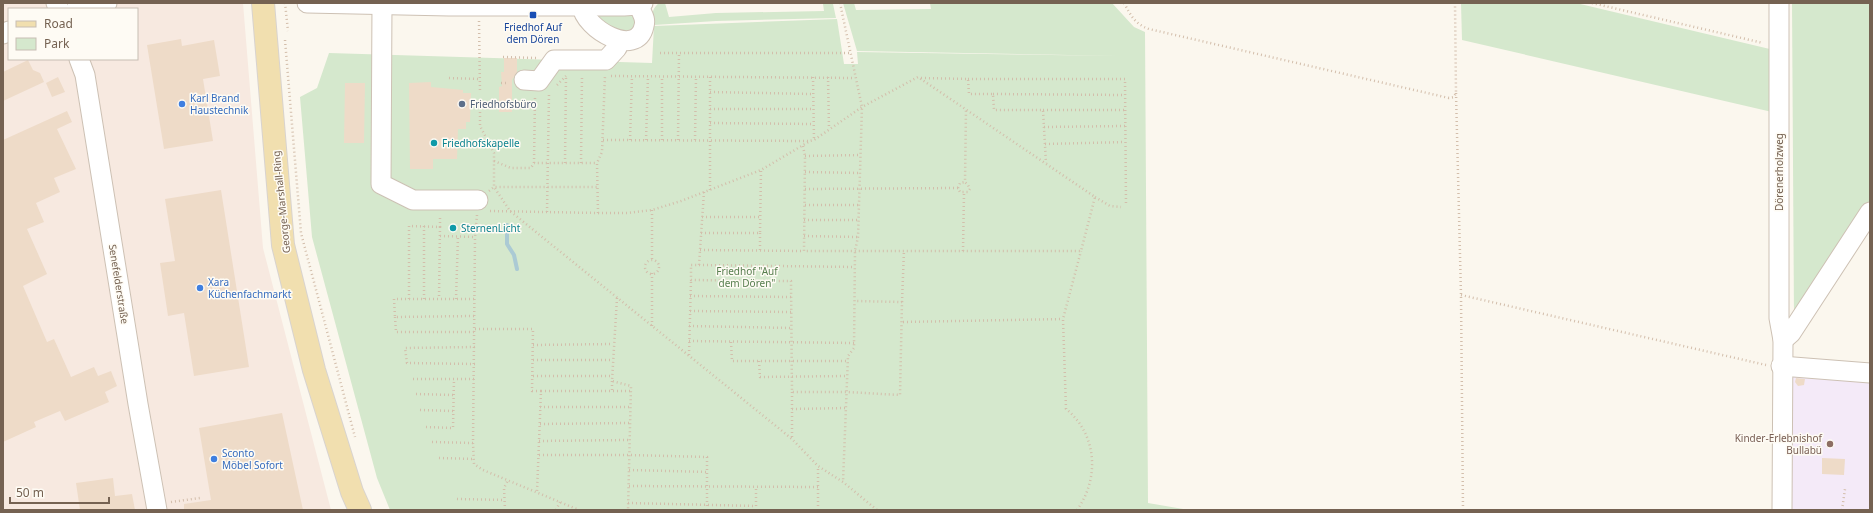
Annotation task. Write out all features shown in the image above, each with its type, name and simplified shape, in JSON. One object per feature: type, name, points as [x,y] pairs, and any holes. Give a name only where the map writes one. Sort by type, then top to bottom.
[{"type":"main road","name":"George-Marshall-Ring","points":[[263,3],[284,245],[314,370],[352,492],[360,510]]},
{"type":"street","points":[[81,8],[107,3]]},
{"type":"street","points":[[307,3],[582,6],[640,4],[645,16],[642,33],[633,39],[620,41],[602,33],[583,14],[582,6]]},
{"type":"street","name":"Dörenerholzweg","points":[[1779,3],[1779,318],[1783,340],[1782,510]]},
{"type":"street","points":[[382,4],[381,184],[413,200],[480,207]]},
{"type":"street","points":[[515,82],[539,81],[554,60],[606,60],[617,48]]},
{"type":"street","name":"Senefelderstraße","points":[[79,60],[85,75],[138,404],[162,506]]},
{"type":"street","points":[[1783,340],[1791,332],[1870,212]]},
{"type":"street","points":[[1782,366],[1870,373]]},
{"type":"path","points":[[285,3],[288,31]]},
{"type":"path","points":[[840,3],[862,107],[859,220],[855,251],[856,301],[854,348],[848,356],[843,482]]},
{"type":"path","points":[[1124,3],[1131,17],[1139,25],[1149,29],[1448,98],[1454,97],[1456,93]]},
{"type":"path","points":[[1456,3],[1456,93],[1463,510]]},
{"type":"path","points":[[1592,3],[1780,47]]},
{"type":"path","points":[[479,21],[480,94]]},
{"type":"path","points":[[285,40],[301,233],[356,442]]},
{"type":"path","points":[[660,53],[851,53]]},
{"type":"path","points":[[678,140],[679,53]]},
{"type":"path","points":[[503,57],[541,58],[554,60]]},
{"type":"path","points":[[565,163],[566,76]]},
{"type":"path","points":[[494,161],[511,168],[531,168],[534,163],[535,97],[549,93],[566,76],[571,76]]},
{"type":"path","points":[[577,76],[590,76]]},
{"type":"path","points":[[581,163],[582,76]]},
{"type":"path","points":[[598,76],[813,76],[855,78]]},
{"type":"path","points":[[598,213],[597,163],[602,152],[605,76]]},
{"type":"path","points":[[630,140],[632,76]]},
{"type":"path","points":[[646,140],[648,76]]},
{"type":"path","points":[[662,76],[662,140]]},
{"type":"path","points":[[813,76],[812,94],[814,140]]},
{"type":"path","points":[[695,140],[696,77]]},
{"type":"path","points":[[710,77],[710,190]]},
{"type":"path","points":[[828,77],[829,129]]},
{"type":"path","points":[[603,140],[810,141],[814,140],[862,107],[918,77],[968,79],[1125,79],[1126,206]]},
{"type":"path","points":[[449,78],[480,79]]},
{"type":"path","points":[[920,78],[1095,197],[1110,206],[1121,207]]},
{"type":"path","points":[[968,79],[969,94],[1124,95]]},
{"type":"path","points":[[501,83],[515,82]]},
{"type":"path","points":[[710,92],[812,94]]},
{"type":"path","points":[[547,212],[549,93]]},
{"type":"path","points":[[993,94],[994,110],[1125,110]]},
{"type":"path","points":[[480,100],[480,126],[494,152],[494,187],[510,211],[792,439],[818,466],[843,482],[877,510]]},
{"type":"path","points":[[710,108],[813,109]]},
{"type":"path","points":[[964,193],[968,192],[970,189],[965,182],[966,109]]},
{"type":"path","points":[[1043,110],[1046,163]]},
{"type":"path","points":[[710,123],[813,124]]},
{"type":"path","points":[[1044,126],[1125,126]]},
{"type":"path","points":[[579,510],[483,470],[474,464],[475,237],[480,207],[510,211],[598,213],[627,213],[652,210],[710,190],[761,170],[810,141]]},
{"type":"path","points":[[1045,144],[1125,142]]},
{"type":"path","points":[[803,146],[806,156],[804,251]]},
{"type":"path","points":[[806,156],[861,155]]},
{"type":"path","points":[[534,163],[597,163]]},
{"type":"path","points":[[760,250],[761,170]]},
{"type":"path","points":[[805,172],[860,173]]},
{"type":"path","points":[[958,188],[960,183],[965,182]]},
{"type":"path","points":[[494,187],[597,187]]},
{"type":"path","points":[[805,189],[958,188]]},
{"type":"path","points":[[958,188],[960,192],[964,193]]},
{"type":"path","points":[[699,265],[704,192]]},
{"type":"path","points":[[963,251],[964,193]]},
{"type":"path","points":[[1077,510],[1089,488],[1093,464],[1089,441],[1084,430],[1066,409],[1063,319],[1095,197]]},
{"type":"path","points":[[805,205],[859,205]]},
{"type":"path","points":[[652,210],[652,260]]},
{"type":"path","points":[[702,217],[760,217]]},
{"type":"path","points":[[804,220],[859,220]]},
{"type":"path","points":[[408,299],[409,226],[440,227],[439,299]]},
{"type":"path","points":[[424,226],[424,299]]},
{"type":"path","points":[[701,233],[760,233]]},
{"type":"path","points":[[440,236],[475,237]]},
{"type":"path","points":[[456,299],[458,236]]},
{"type":"path","points":[[804,236],[858,237]]},
{"type":"path","points":[[700,250],[1081,250]]},
{"type":"path","points":[[792,392],[847,392],[900,395],[904,250]]},
{"type":"path","points":[[652,260],[659,266],[656,272],[652,273]]},
{"type":"path","points":[[652,260],[646,263],[645,266],[649,272],[652,273]]},
{"type":"path","points":[[688,355],[691,265],[855,267]]},
{"type":"path","points":[[652,273],[652,326]]},
{"type":"path","points":[[691,280],[791,281],[792,439]]},
{"type":"path","points":[[1460,295],[1757,364],[1782,366]]},
{"type":"path","points":[[690,296],[792,297]]},
{"type":"path","points":[[612,391],[617,298]]},
{"type":"path","points":[[474,299],[394,299],[396,332],[533,329],[532,391],[631,391]]},
{"type":"path","points":[[856,301],[902,302]]},
{"type":"path","points":[[690,311],[792,312]]},
{"type":"path","points":[[395,317],[474,316]]},
{"type":"path","points":[[903,322],[1063,319]]},
{"type":"path","points":[[689,326],[792,328]]},
{"type":"path","points":[[689,341],[854,343]]},
{"type":"path","points":[[732,342],[732,361],[848,361]]},
{"type":"path","points":[[533,345],[614,344]]},
{"type":"path","points":[[475,347],[405,348],[407,363],[475,364]]},
{"type":"path","points":[[533,360],[613,360]]},
{"type":"path","points":[[760,361],[760,377],[792,378],[847,376]]},
{"type":"path","points":[[533,376],[612,376]]},
{"type":"path","points":[[414,378],[474,379]]},
{"type":"path","points":[[426,427],[453,428],[452,411],[454,379]]},
{"type":"path","points":[[612,380],[631,386],[628,510]]},
{"type":"path","points":[[537,492],[541,391]]},
{"type":"path","points":[[416,394],[453,395]]},
{"type":"path","points":[[540,407],[630,407]]},
{"type":"path","points":[[792,409],[846,408]]},
{"type":"path","points":[[420,410],[452,411]]},
{"type":"path","points":[[540,424],[630,423]]},
{"type":"path","points":[[539,441],[630,440]]},
{"type":"path","points":[[432,442],[473,443]]},
{"type":"path","points":[[539,455],[629,455],[707,458],[707,510]]},
{"type":"path","points":[[439,458],[474,459]]},
{"type":"path","points":[[818,466],[818,510]]},
{"type":"path","points":[[629,470],[708,472]]},
{"type":"path","points":[[505,510],[504,488],[508,480]]},
{"type":"path","points":[[628,486],[818,487]]},
{"type":"path","points":[[756,487],[756,510]]},
{"type":"path","points":[[1842,510],[1845,489]]},
{"type":"path","points":[[162,506],[200,498]]},
{"type":"path","points":[[457,499],[504,500]]},
{"type":"path","points":[[556,510],[560,502]]},
{"type":"path","points":[[628,503],[756,506]]},
{"type":"shaded area","points":[[3,3],[243,3],[263,248],[331,510],[3,510]]},
{"type":"shaded area","name":"Kinder-Erlebnishof Bullabü","points":[[1795,372],[1870,377],[1870,510],[1791,510],[1789,378]]},
{"type":"green space","points":[[659,3],[665,3],[669,17],[716,13],[824,11],[823,4],[833,4],[836,18],[716,21],[654,25],[653,13]]},
{"type":"green space","name":"Friedhof \"Auf dem Dören\"","points":[[843,3],[854,3],[856,10],[931,9],[930,3],[1112,3],[1134,27],[1145,32],[1148,503],[1189,510],[390,510],[377,478],[312,237],[300,97],[317,88],[329,53],[652,63],[654,26],[837,19],[844,64],[858,64],[857,52],[1121,56],[857,51]]},
{"type":"green space","points":[[1461,3],[1576,3],[1774,50],[1772,112],[1462,40]]},
{"type":"green space","points":[[1792,3],[1870,3],[1870,202],[1794,319]]},
{"type":"green space","points":[[620,13],[632,16],[637,22],[635,33],[622,37],[599,22],[598,14]]},
{"type":"building","name":"Karl Brand Haustechnik","points":[[181,39],[182,46],[214,40],[220,76],[203,79],[213,141],[164,149],[147,45]]},
{"type":"building","points":[[504,58],[517,58],[517,72],[512,80],[512,112],[499,112],[499,87],[502,86],[501,72],[504,72]]},
{"type":"building","points":[[28,60],[33,70],[40,73],[44,82],[3,101],[3,72]]},
{"type":"building","points":[[58,77],[65,92],[52,97],[46,83]]},
{"type":"building","points":[[431,82],[431,87],[463,90],[463,93],[471,93],[470,122],[466,122],[466,129],[458,129],[457,159],[433,159],[433,169],[410,169],[409,83]]},
{"type":"building","points":[[345,83],[365,83],[364,143],[344,143]]},
{"type":"building","points":[[67,111],[72,122],[57,129],[76,169],[54,178],[60,192],[36,203],[44,222],[27,229],[47,274],[23,286],[47,342],[54,339],[71,377],[94,367],[98,376],[111,371],[117,386],[105,392],[109,402],[65,421],[60,411],[34,422],[36,427],[3,442],[3,140]]},
{"type":"building","name":"Xara Küchenfachmarkt","points":[[221,190],[249,367],[194,376],[184,313],[168,316],[160,263],[175,261],[165,199]]},
{"type":"building","points":[[1796,378],[1805,379],[1804,385],[1798,386],[1795,382]]},
{"type":"building","points":[[282,413],[303,510],[184,510],[184,504],[211,500],[199,428]]},
{"type":"building","points":[[1822,458],[1845,459],[1844,475],[1822,474]]},
{"type":"building","points":[[113,478],[115,496],[132,494],[135,510],[80,510],[76,483]]},
{"type":"waterway","points":[[507,225],[507,244],[514,255],[517,269]]},
{"type":"place","name":"Friedhof Auf dem Dören","points":[[533,15]]},
{"type":"place","name":"Karl Brand Haustechnik","points":[[182,104]]},
{"type":"place","name":"Friedhofsbüro","points":[[462,104]]},
{"type":"place","name":"Friedhofskapelle","points":[[434,143]]},
{"type":"place","name":"SternenLicht","points":[[453,228]]},
{"type":"place","name":"Xara Küchenfachmarkt","points":[[200,288]]},
{"type":"place","name":"Kinder-Erlebnishof Bullabü","points":[[1830,444]]},
{"type":"place","name":"Sconto Möbel Sofort","points":[[214,459]]}]
